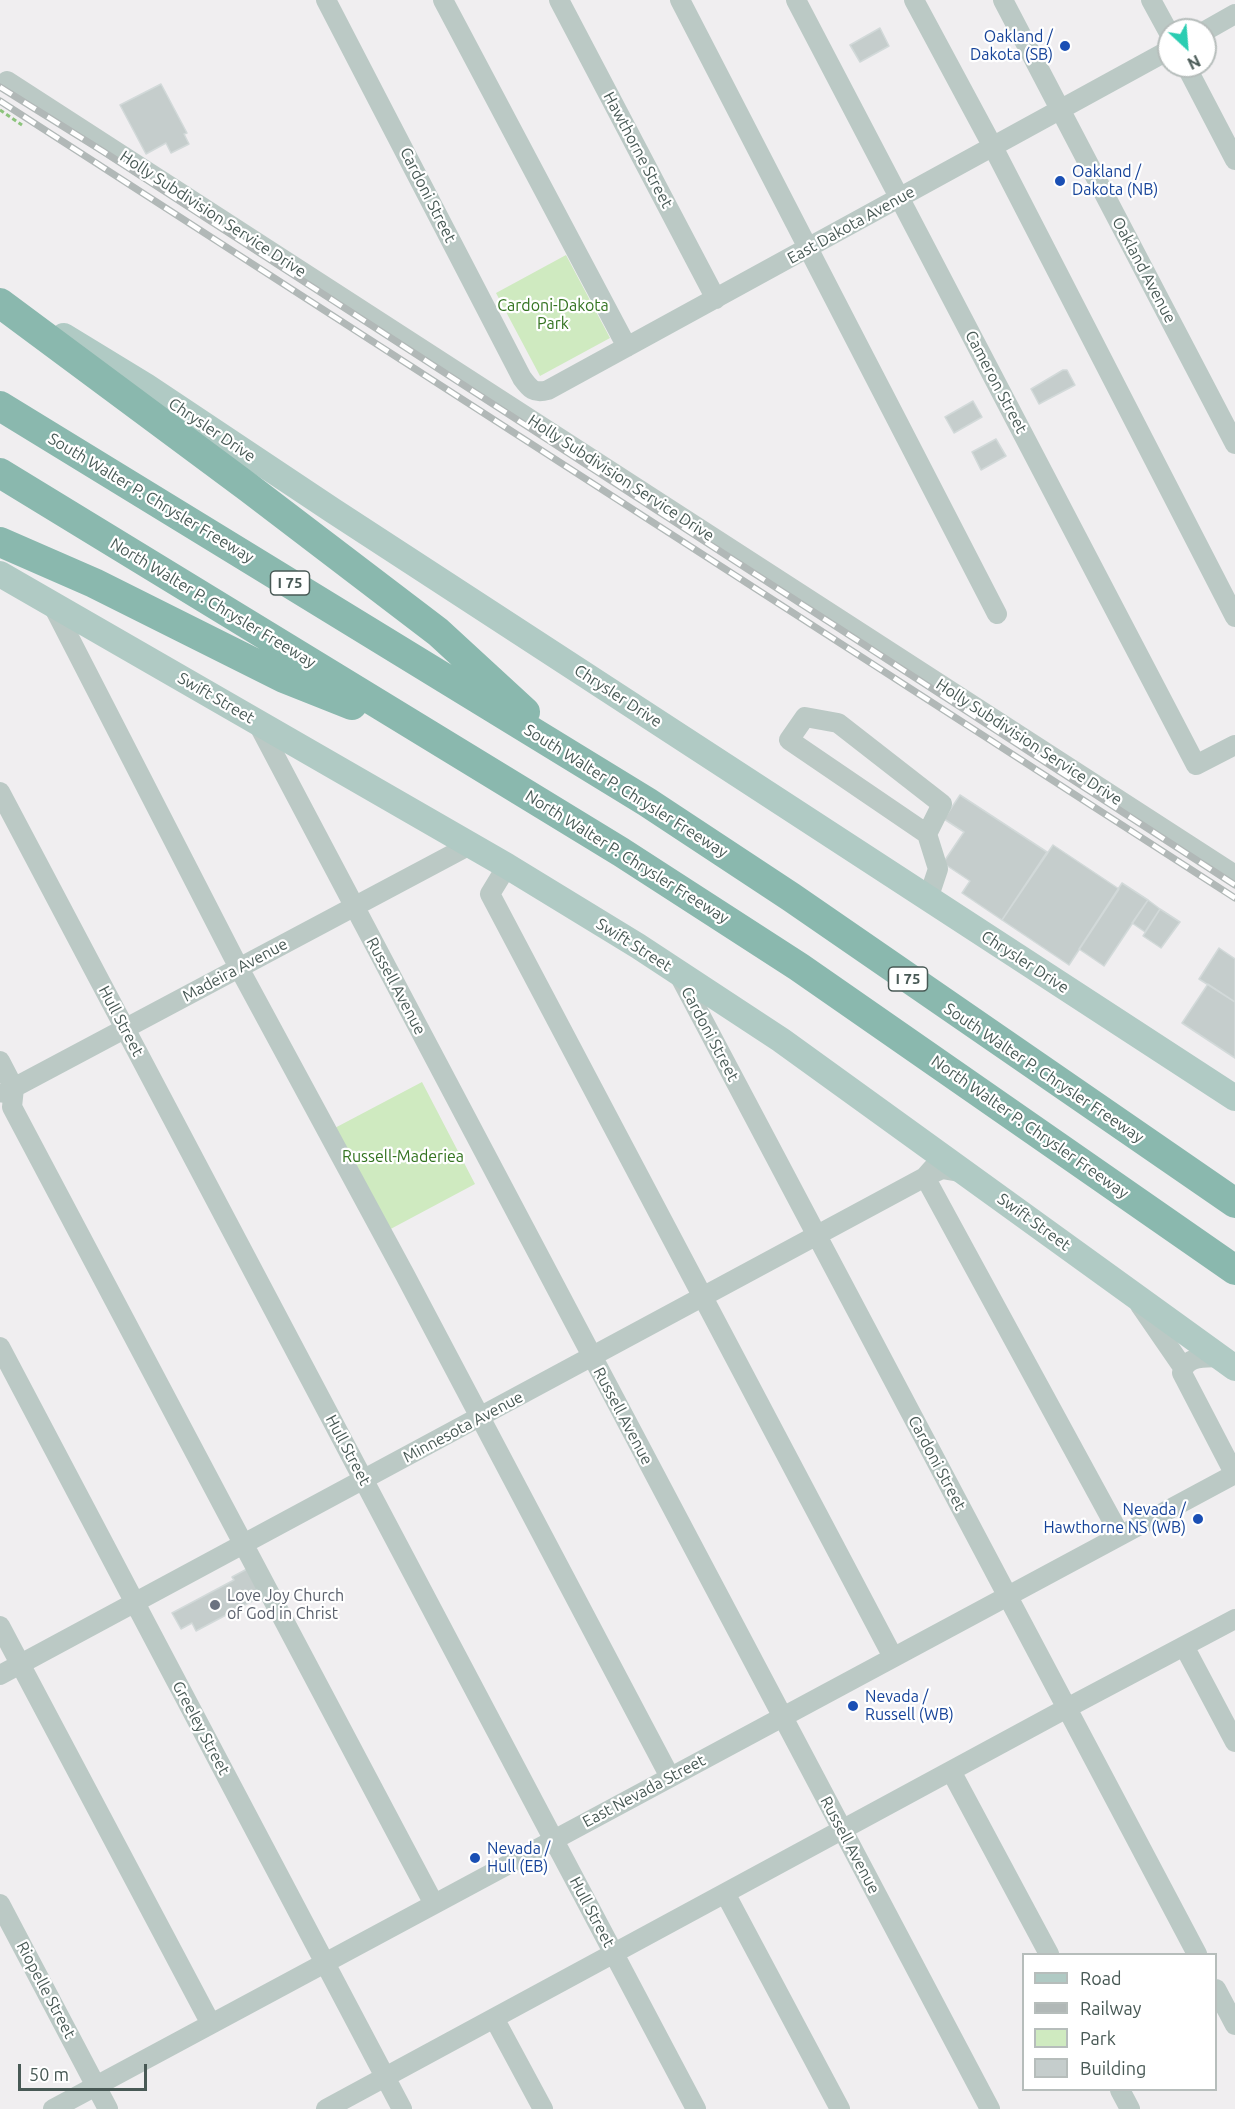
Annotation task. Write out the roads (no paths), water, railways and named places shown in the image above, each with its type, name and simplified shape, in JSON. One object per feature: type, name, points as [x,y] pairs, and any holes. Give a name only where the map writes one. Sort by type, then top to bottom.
[{"type":"highway","points":[[0,303],[438,632],[579,760]]},
{"type":"highway","name":"South Walter P. Chrysler Freeway","points":[[0,406],[647,802],[791,897],[1235,1203]]},
{"type":"highway","name":"North Walter P. Chrysler Freeway","points":[[0,473],[621,852],[799,967],[1235,1270]]},
{"type":"highway","points":[[0,542],[94,583],[284,678],[430,736]]},
{"type":"main road","name":"Chrysler Drive","points":[[0,296],[146,386],[332,510],[1235,1098]]},
{"type":"main road","name":"Swift Street","points":[[0,574],[507,866],[677,972],[781,1040],[1228,1363]]},
{"type":"street","name":"Cardoni Street","points":[[326,0],[522,378],[531,390]]},
{"type":"street","points":[[443,0],[627,347]]},
{"type":"street","name":"Hawthorne Street","points":[[559,0],[716,300]]},
{"type":"street","points":[[680,0],[997,614]]},
{"type":"street","name":"Cameron Street","points":[[796,0],[1196,765],[1235,745]]},
{"type":"street","points":[[914,0],[993,147],[1235,617]]},
{"type":"street","name":"Oakland Avenue","points":[[1003,0],[1235,444]]},
{"type":"street","points":[[1152,0],[1161,18]]},
{"type":"street","points":[[1217,24],[1235,14]]},
{"type":"street","name":"East Dakota Avenue","points":[[531,390],[542,392],[548,390],[1157,57]]},
{"type":"street","points":[[1192,78],[1235,160]]},
{"type":"street","name":"Holly Subdivision Service Drive","points":[[7,81],[1235,875]]},
{"type":"street","points":[[52,604],[239,968],[670,1777]]},
{"type":"street","points":[[927,834],[942,804],[838,723],[805,717],[789,740],[927,834],[938,869],[928,899]]},
{"type":"street","name":"Russell Avenue","points":[[257,722],[990,2109]]},
{"type":"street","name":"Hull Street","points":[[0,792],[696,2109]]},
{"type":"street","name":"Madeira Avenue","points":[[7,1092],[470,845]]},
{"type":"street","points":[[507,866],[490,894],[893,1657]]},
{"type":"street","name":"Cardoni Street","points":[[677,972],[1196,1953]]},
{"type":"street","points":[[0,1061],[12,1107],[434,1904]]},
{"type":"street","name":"Minnesota Avenue","points":[[925,1177],[943,1157]]},
{"type":"street","name":"Minnesota Avenue","points":[[0,1675],[925,1177],[942,1170],[968,1174]]},
{"type":"street","points":[[925,1177],[1120,1535]]},
{"type":"street","points":[[1133,1294],[1183,1370]]},
{"type":"street","name":"Greeley Street","points":[[0,1347],[402,2109]]},
{"type":"street","points":[[1228,1363],[1188,1361],[1184,1365],[1182,1376],[1235,1474]]},
{"type":"street","name":"East Nevada Street","points":[[52,2109],[1235,1474]]},
{"type":"street","points":[[327,2109],[842,1829],[1235,1619]]},
{"type":"street","points":[[0,1626],[211,2024]]},
{"type":"street","points":[[1184,1646],[1235,1742]]},
{"type":"street","points":[[951,1771],[1047,1953]]},
{"type":"street","points":[[725,1893],[840,2109]]},
{"type":"street","name":"Riopelle Street","points":[[0,1904],[108,2109]]},
{"type":"street","points":[[1217,1993],[1235,2025]]},
{"type":"street","points":[[494,2018],[543,2109]]},
{"type":"street","points":[[1121,2091],[1130,2109]]},
{"type":"railway","points":[[0,87],[104,152],[1235,885]]},
{"type":"railway","points":[[0,101],[1235,898]]},
{"type":"place","name":"Oakland / Dakota (SB)","points":[[1065,46]]},
{"type":"place","name":"Oakland / Dakota (NB)","points":[[1060,181]]},
{"type":"place","name":"Nevada / Hawthorne NS (WB)","points":[[1198,1519]]},
{"type":"place","name":"Love Joy Church of God in Christ","points":[[215,1605]]},
{"type":"place","name":"Nevada / Russell (WB)","points":[[853,1706]]},
{"type":"place","name":"Nevada / Hull (EB)","points":[[475,1858]]},
{"type":"park label","name":"Cardoni-Dakota Park","points":[[553,315]]},
{"type":"park label","name":"Russell-Maderiea","points":[[403,1157]]}]
